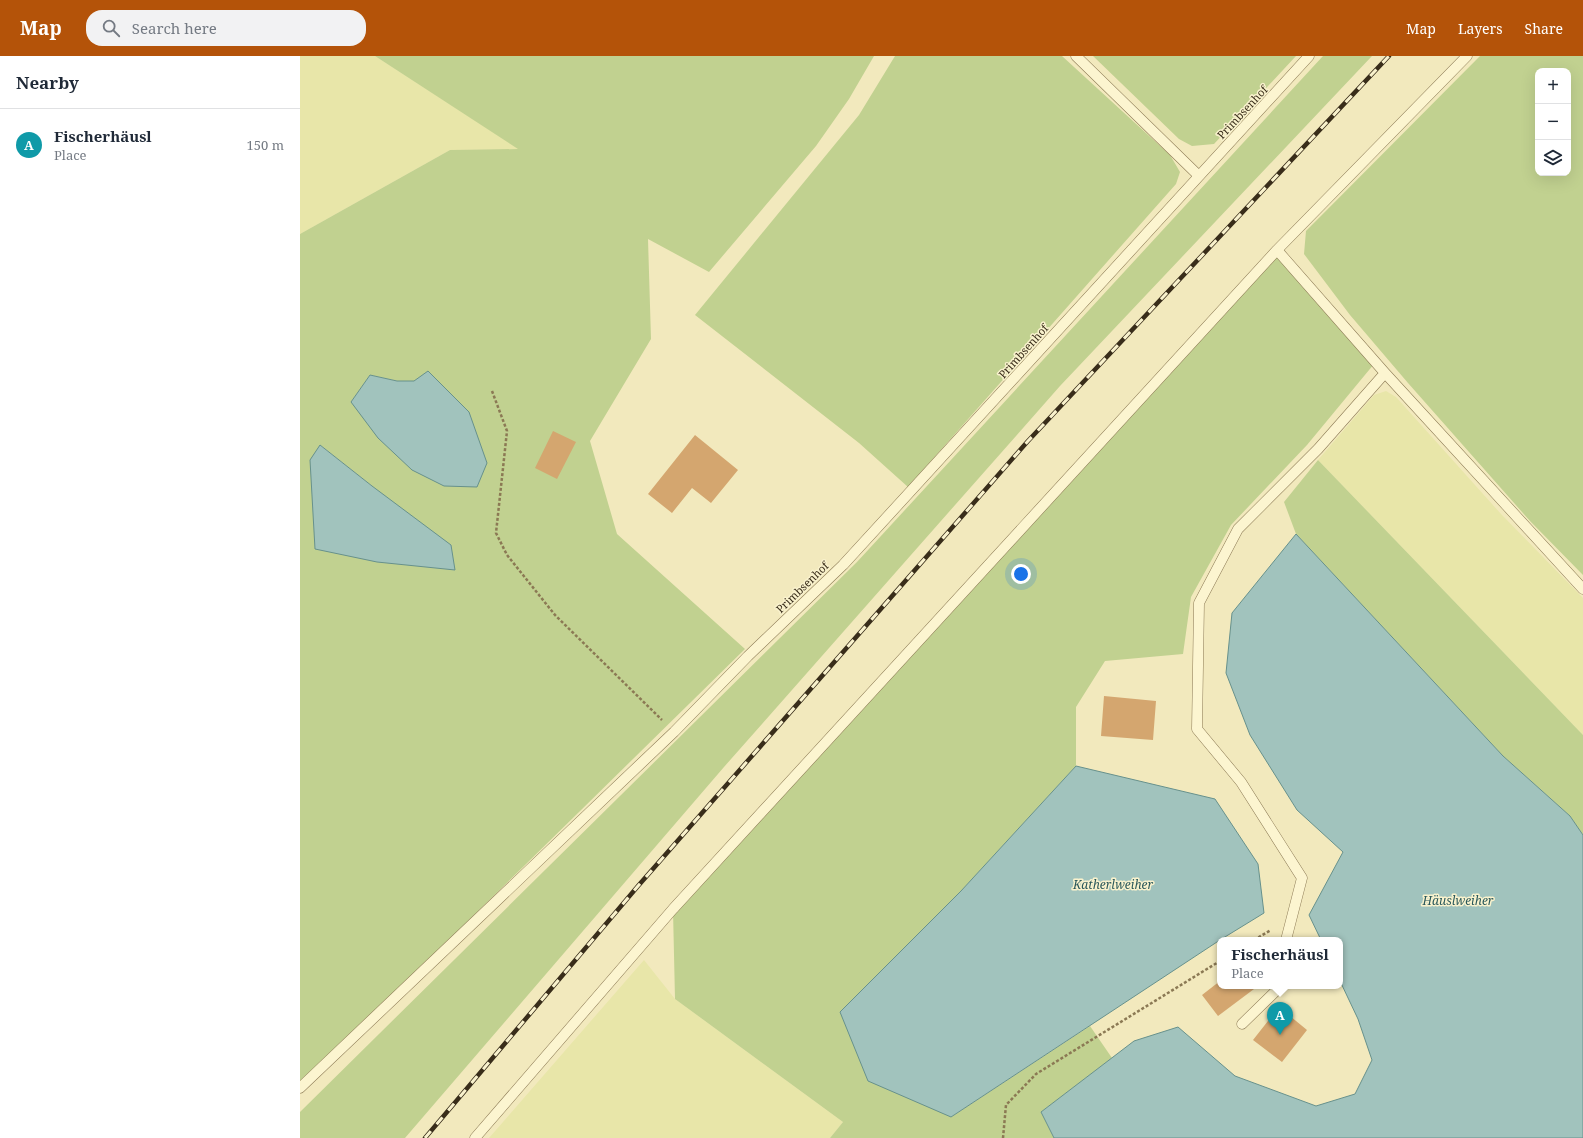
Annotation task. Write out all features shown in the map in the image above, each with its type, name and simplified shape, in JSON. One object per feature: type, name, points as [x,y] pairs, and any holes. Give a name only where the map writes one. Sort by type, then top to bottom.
[{"type":"lane","points":[[1076,56],[1199,176]]},
{"type":"lane","name":"Primbsenhof","points":[[300,1088],[674,732],[748,656],[843,565],[1309,56]]},
{"type":"lane","points":[[475,1138],[673,910],[1277,250],[1467,56]]},
{"type":"lane","points":[[1277,250],[1385,373],[1583,589]]},
{"type":"lane","points":[[1287,937],[1302,878],[1241,782],[1197,729],[1199,603],[1238,529],[1318,449],[1385,373]]},
{"type":"lane","points":[[1242,1024],[1278,989]]},
{"type":"path","points":[[492,391],[507,431],[496,533],[507,555],[555,616],[674,732]]},
{"type":"path","points":[[1003,1138],[1006,1105],[1036,1074],[1217,963]]},
{"type":"shaded area","points":[[300,56],[375,56],[519,149],[450,150],[300,234]]},
{"type":"shaded area","points":[[1386,391],[1396,397],[1501,514],[1583,598],[1583,735],[1318,460],[1374,395]]},
{"type":"shaded area","points":[[644,960],[675,999],[843,1122],[830,1138],[489,1138]]},
{"type":"green space","points":[[375,56],[874,56],[849,99],[816,146],[709,272],[648,239],[651,339],[590,441],[617,534],[745,649],[300,1086],[300,234],[450,150],[518,149]],"holes":[[[370,375],[397,381],[414,381],[351,402]],[[320,445],[372,486],[377,562]]]},
{"type":"green space","points":[[895,56],[1062,56],[1170,155],[1180,172],[1176,184],[908,487],[859,443],[695,315],[859,115]]},
{"type":"green space","points":[[1093,56],[1296,56],[1214,144],[1192,146],[1179,139]]},
{"type":"green space","points":[[1323,56],[1372,56],[1060,386],[724,767],[405,1138],[300,1138],[300,1112],[857,562]]},
{"type":"green space","points":[[1480,56],[1583,56],[1583,575],[1530,521],[1408,383],[1350,315],[1304,254],[1306,231]]},
{"type":"green space","points":[[1277,250],[1374,364],[1307,445],[1231,525],[1191,597],[1183,654],[1105,661],[1076,707],[1076,766],[961,891],[840,1012],[951,1117],[1090,1026],[1112,1058],[1041,1112],[1054,1138],[830,1138],[843,1122],[675,999],[673,910]]},
{"type":"green space","points":[[1318,460],[1583,735],[1583,835],[1570,816],[1503,756],[1296,534],[1284,502]]},
{"type":"water","points":[[428,371],[469,412],[487,463],[477,487],[444,486],[412,470],[378,438],[351,402],[370,375],[397,381],[414,381]]},
{"type":"water","points":[[320,445],[451,545],[455,570],[377,562],[315,549],[310,460]]},
{"type":"water","name":"Häuslweiher","points":[[1296,534],[1503,756],[1570,816],[1583,835],[1583,1138],[1054,1138],[1041,1112],[1134,1041],[1178,1027],[1235,1076],[1316,1106],[1355,1094],[1372,1060],[1358,1019],[1343,987],[1343,937],[1320,937],[1309,915],[1343,852],[1297,810],[1250,735],[1226,673],[1232,613]]},
{"type":"water","name":"Katherlweiher","points":[[1076,766],[1215,799],[1258,864],[1264,913],[1225,937],[1217,937],[1217,942],[951,1117],[868,1081],[840,1012],[961,891]]},
{"type":"building","points":[[553,431],[576,442],[557,479],[535,468]]},
{"type":"building","points":[[695,435],[738,470],[711,503],[692,488],[672,513],[648,494]]},
{"type":"building","points":[[1104,696],[1156,701],[1153,740],[1101,736]]},
{"type":"building","points":[[1217,983],[1217,989],[1254,989],[1218,1016],[1202,995]]},
{"type":"building","points":[[1279,1007],[1307,1030],[1282,1062],[1253,1040]]},
{"type":"railway","points":[[425,1138],[638,886],[1028,441],[1389,56]]},
{"type":"place","name":"Fischerhäusl","points":[[1280,1035]]}]
